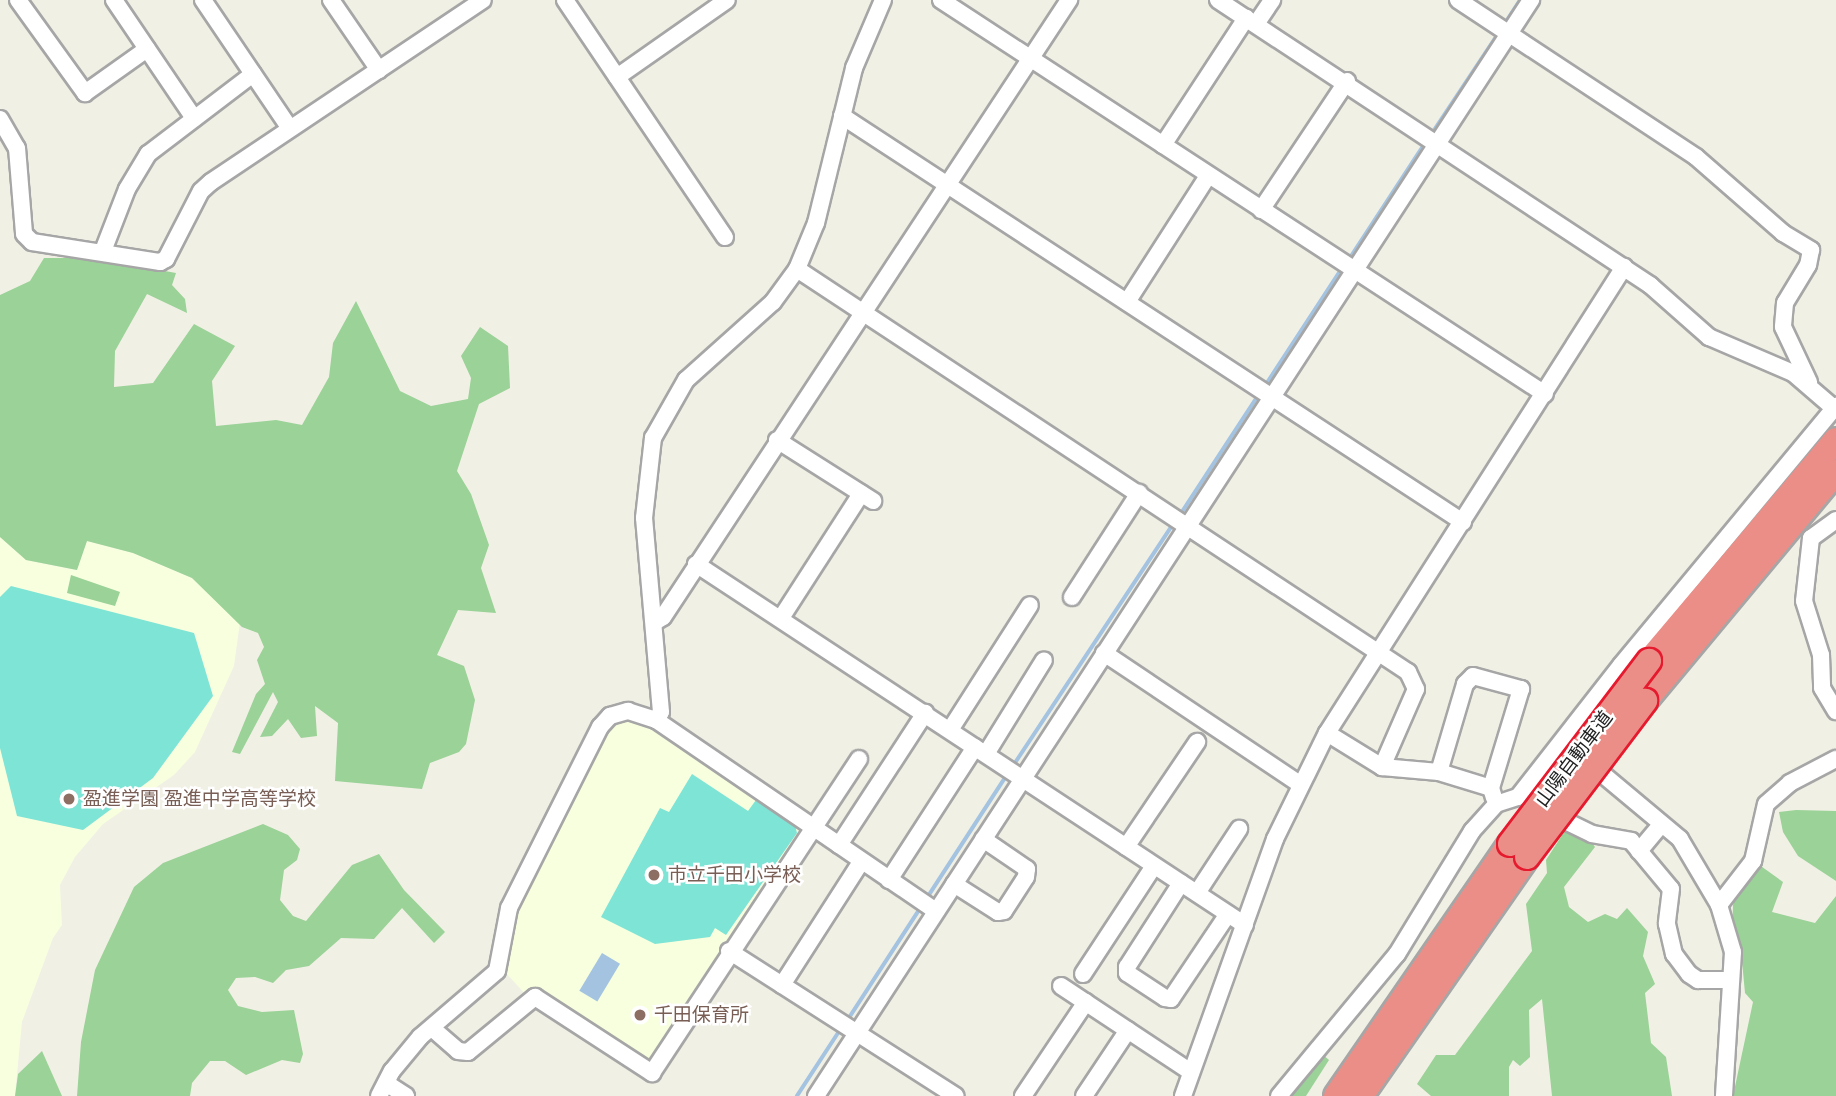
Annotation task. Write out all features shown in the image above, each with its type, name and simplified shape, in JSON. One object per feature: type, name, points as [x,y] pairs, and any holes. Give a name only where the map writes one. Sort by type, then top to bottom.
[{"type":"highway","name":"山陽自動車道","points":[[1336,1096],[1518,851],[1645,701],[1708,606],[1836,440]]},
{"type":"highway","name":"山陽自動車道","points":[[1361,1096],[1518,851],[1648,661],[1708,606],[1836,472]]},
{"type":"street","points":[[18,0],[85,93],[147,49]]},
{"type":"street","points":[[114,0],[194,118]]},
{"type":"street","points":[[203,0],[289,127]]},
{"type":"street","points":[[331,0],[379,70]]},
{"type":"street","points":[[0,119],[17,148],[24,234],[32,242],[160,262],[166,258],[201,191],[289,127],[483,0]]},
{"type":"street","points":[[565,0],[725,237]]},
{"type":"street","points":[[617,77],[727,0]]},
{"type":"street","points":[[656,720],[661,712],[645,518],[653,438],[691,374],[773,302],[797,269],[816,223],[858,57],[883,0]]},
{"type":"street","points":[[941,0],[1029,60],[1545,394]]},
{"type":"street","points":[[655,622],[663,617],[1069,0]]},
{"type":"street","points":[[1218,0],[1347,81],[1624,267],[1709,337],[1783,369],[1811,386],[1835,408],[1518,797]]},
{"type":"street","points":[[1163,145],[1251,21],[1272,0]]},
{"type":"street","points":[[1458,0],[1696,157],[1783,233],[1811,250],[1808,265],[1785,303],[1783,327],[1790,349],[1811,386]]},
{"type":"street","points":[[816,1096],[850,1026],[928,906],[954,884],[983,839],[1014,773],[1104,653],[1182,521],[1266,392],[1504,30],[1531,0]]},
{"type":"street","points":[[103,251],[127,189],[148,154],[253,74]]},
{"type":"street","points":[[1261,210],[1347,81]]},
{"type":"street","points":[[842,116],[1463,522]]},
{"type":"street","points":[[1127,302],[1208,176]]},
{"type":"street","points":[[1183,1096],[1275,839],[1327,733],[1624,267]]},
{"type":"street","points":[[797,269],[1408,671],[1416,689],[1382,767]]},
{"type":"street","points":[[777,440],[867,497],[781,618]]},
{"type":"street","points":[[1072,597],[1139,493]]},
{"type":"street","points":[[1836,520],[1811,538],[1804,601],[1821,655],[1822,688],[1836,711]]},
{"type":"street","points":[[696,564],[1245,925]]},
{"type":"street","points":[[950,730],[1030,606]]},
{"type":"street","points":[[1104,653],[1301,785]]},
{"type":"street","points":[[889,880],[1044,660]]},
{"type":"street","points":[[1279,1096],[1397,954],[1493,796],[1521,689],[1473,676],[1465,684],[1439,772]]},
{"type":"street","points":[[406,1096],[383,1090],[420,1037],[497,971],[509,908],[600,727],[610,716],[628,711],[656,720],[928,906]]},
{"type":"street","points":[[839,845],[925,713]]},
{"type":"street","points":[[1327,733],[1382,767],[1439,772],[1493,796],[1518,797],[1592,834],[1631,841],[1671,889],[1667,923],[1674,954],[1689,974],[1698,980],[1731,980]]},
{"type":"street","points":[[1562,741],[1680,839],[1719,905],[1733,952],[1724,1096]]},
{"type":"street","points":[[1126,847],[1196,743]]},
{"type":"street","points":[[433,1028],[458,1051],[468,1052],[535,997],[652,1073],[729,951],[859,759]]},
{"type":"street","points":[[1719,905],[1753,862],[1766,804],[1790,783],[1836,760]]},
{"type":"street","points":[[1639,851],[1662,824]]},
{"type":"street","points":[[1197,894],[1239,829]]},
{"type":"street","points":[[954,884],[998,912],[1004,911],[1026,877],[1027,869],[983,839]]},
{"type":"street","points":[[782,985],[862,862]]},
{"type":"street","points":[[1083,974],[1154,866]]},
{"type":"street","points":[[1181,883],[1127,967],[1127,973],[1165,999],[1171,999],[1228,914]]},
{"type":"street","points":[[729,951],[956,1096]]},
{"type":"street","points":[[1061,986],[1191,1072]]},
{"type":"street","points":[[1023,1096],[1086,1002]]},
{"type":"street","points":[[1084,1096],[1128,1030]]},
{"type":"street","points":[[922,1096],[932,1081]]},
{"type":"shaded area","name":"盈進学園 盈進中学高等学校","points":[[0,537],[26,560],[76,570],[87,541],[133,553],[192,578],[240,622],[234,666],[195,752],[174,775],[103,824],[75,857],[60,885],[62,925],[53,938],[22,1022],[15,1096],[0,1096]]},
{"type":"shaded area","points":[[11,586],[194,633],[213,696],[153,778],[83,830],[17,816],[0,748],[0,597]]},
{"type":"shaded area","name":"市立千田小学校","points":[[640,717],[799,825],[801,832],[650,1064],[528,997],[505,972],[514,918],[613,722]]},
{"type":"shaded area","points":[[692,774],[748,811],[756,800],[795,825],[797,833],[726,935],[715,928],[710,937],[655,944],[601,917],[660,808],[669,812]]},
{"type":"shaded area","points":[[602,953],[620,964],[597,1002],[579,991]]},
{"type":"green space","points":[[44,258],[93,258],[176,273],[172,285],[185,299],[187,313],[147,294],[115,351],[114,387],[153,383],[194,324],[235,346],[212,381],[216,426],[276,420],[302,425],[329,377],[333,343],[356,301],[400,391],[431,406],[468,399],[471,378],[461,356],[480,327],[508,346],[510,388],[479,404],[457,471],[471,494],[489,545],[481,568],[496,613],[458,610],[437,655],[464,666],[475,700],[466,744],[459,752],[430,763],[422,789],[335,781],[338,723],[315,706],[317,736],[301,738],[288,719],[272,736],[260,737],[278,702],[273,692],[240,754],[232,752],[256,694],[265,684],[257,660],[264,647],[258,633],[242,627],[192,578],[133,553],[87,541],[77,570],[26,560],[0,537],[0,295],[30,281]]},
{"type":"green space","points":[[71,575],[120,592],[115,606],[67,593]]},
{"type":"green space","points":[[1836,811],[1836,881],[1798,856],[1783,832],[1779,812]]},
{"type":"green space","points":[[263,824],[288,835],[300,849],[297,860],[284,870],[280,900],[293,916],[306,921],[352,865],[379,854],[404,890],[445,932],[434,943],[402,908],[374,939],[341,938],[309,966],[286,970],[273,983],[255,977],[236,978],[228,990],[238,1006],[262,1012],[294,1010],[303,1054],[300,1063],[282,1060],[246,1075],[225,1061],[210,1061],[192,1083],[190,1096],[77,1096],[81,1042],[95,970],[134,887],[163,863]]},
{"type":"green space","points":[[1568,826],[1584,831],[1595,847],[1564,887],[1569,907],[1588,922],[1605,914],[1617,919],[1627,908],[1648,932],[1643,956],[1655,984],[1645,993],[1651,1043],[1666,1057],[1672,1096],[1552,1096],[1542,999],[1529,1010],[1530,1057],[1520,1066],[1513,1060],[1509,1067],[1509,1096],[1431,1096],[1417,1084],[1436,1055],[1455,1055],[1532,951],[1526,904],[1547,873],[1546,860]]},
{"type":"green space","points":[[1758,864],[1783,882],[1772,912],[1815,923],[1836,896],[1836,1096],[1733,1096],[1753,1002],[1745,993],[1741,951],[1732,939],[1733,905],[1740,882]]},
{"type":"green space","points":[[42,1051],[62,1096],[15,1096],[18,1074]]},
{"type":"green space","points":[[1322,1054],[1329,1060],[1306,1096],[1290,1096]]},
{"type":"waterway","points":[[1504,25],[1520,0]]},
{"type":"waterway","points":[[1431,135],[1498,34]]},
{"type":"waterway","points":[[1348,261],[1426,142]]},
{"type":"waterway","points":[[1265,386],[1343,267]]},
{"type":"waterway","points":[[1180,515],[1258,396]]},
{"type":"waterway","points":[[1013,766],[1173,524]]},
{"type":"waterway","points":[[927,898],[1007,775]]},
{"type":"waterway","points":[[847,1021],[921,907]]},
{"type":"waterway","points":[[797,1096],[842,1027]]},
{"type":"place","name":"盈進学園 盈進中学高等学校","points":[[69,799]]},
{"type":"place","name":"市立千田小学校","points":[[654,875]]},
{"type":"place","name":"千田保育所","points":[[640,1015]]}]
